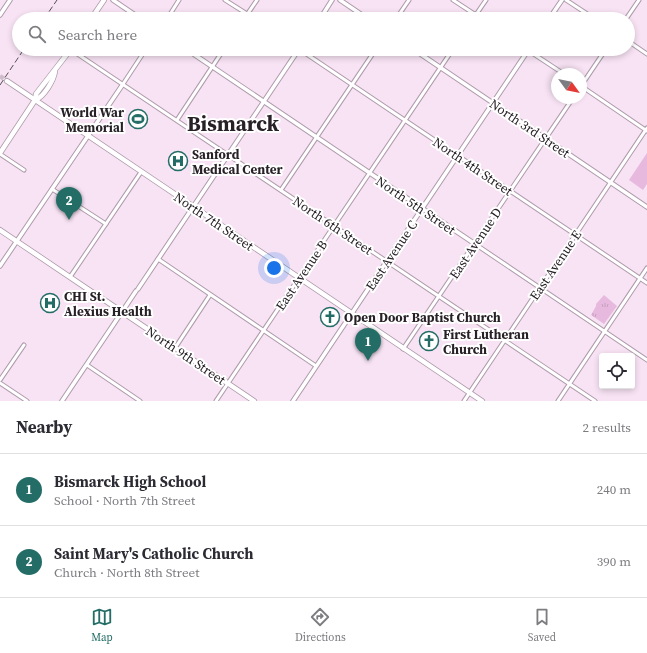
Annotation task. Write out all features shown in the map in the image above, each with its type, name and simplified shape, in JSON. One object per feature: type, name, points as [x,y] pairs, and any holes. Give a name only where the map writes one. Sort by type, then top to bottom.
[{"type":"main road","points":[[96,12],[104,0]]},
{"type":"main road","points":[[0,153],[35,100],[40,97],[53,78],[55,71],[65,56]]},
{"type":"main road","name":"North 7th Street","points":[[7,81],[482,401]]},
{"type":"main road","name":"North 9th Street","points":[[0,230],[254,401]]},
{"type":"street","points":[[0,15],[10,0]]},
{"type":"street","points":[[113,0],[131,12]]},
{"type":"street","points":[[171,12],[179,0]]},
{"type":"street","points":[[225,0],[244,12]]},
{"type":"street","points":[[248,12],[256,0]]},
{"type":"street","points":[[324,12],[332,0]]},
{"type":"street","points":[[340,0],[358,12]]},
{"type":"street","points":[[401,12],[409,0]]},
{"type":"street","points":[[453,0],[471,12]]},
{"type":"street","points":[[478,12],[486,0]]},
{"type":"street","points":[[554,12],[562,0]]},
{"type":"street","points":[[566,0],[584,12]]},
{"type":"street","points":[[631,12],[639,0]]},
{"type":"street","points":[[635,46],[647,54]]},
{"type":"street","name":"North 6th Street","points":[[81,56],[595,401]]},
{"type":"street","points":[[0,266],[141,56]]},
{"type":"street","name":"North 5th Street","points":[[196,56],[647,360]]},
{"type":"street","points":[[177,120],[219,56]]},
{"type":"street","points":[[62,401],[294,56]]},
{"type":"street","name":"North 4th Street","points":[[309,56],[647,283]]},
{"type":"street","points":[[281,190],[371,56]]},
{"type":"street","name":"North 3rd Street","points":[[424,56],[647,207]]},
{"type":"street","name":"East Avenue B","points":[[216,401],[447,56]]},
{"type":"street","name":"East Avenue C","points":[[293,401],[523,56]]},
{"type":"street","points":[[538,56],[555,68]]},
{"type":"street","points":[[587,77],[601,56]]},
{"type":"street","points":[[587,90],[647,130]]},
{"type":"street","name":"East Avenue D","points":[[403,349],[569,104]]},
{"type":"street","name":"East Avenue E","points":[[464,401],[647,130]]},
{"type":"street","points":[[0,153],[24,170]]},
{"type":"street","points":[[70,277],[141,172]]},
{"type":"street","points":[[52,189],[106,224]]},
{"type":"street","points":[[158,259],[316,366]]},
{"type":"street","points":[[558,401],[647,268]]},
{"type":"street","points":[[175,348],[210,295]]},
{"type":"street","points":[[24,345],[0,381],[27,401]]},
{"type":"street","points":[[87,365],[140,401]]},
{"type":"green space","points":[[647,153],[647,184],[643,190],[629,180]]},
{"type":"green space","points":[[604,295],[617,306],[604,324],[591,315],[596,304]]},
{"type":"tunnel","points":[[0,76],[7,81]]},
{"type":"railway","points":[[49,12],[57,0]]},
{"type":"railway","points":[[0,85],[19,56]]},
{"type":"place","name":"World War Memorial","points":[[138,119]]},
{"type":"place","name":"Sanford Medical Center","points":[[178,161]]},
{"type":"place","name":"Saint Mary's Catholic Church","points":[[69,220]]},
{"type":"place","name":"CHI St. Alexius Health","points":[[50,303]]},
{"type":"place","name":"Open Door Baptist Church","points":[[330,317]]},
{"type":"place","name":"First Lutheran Church","points":[[429,341]]},
{"type":"place","name":"Bismarck High School","points":[[368,361]]},
{"type":"district","name":"Bismarck","points":[[233,124]]}]
